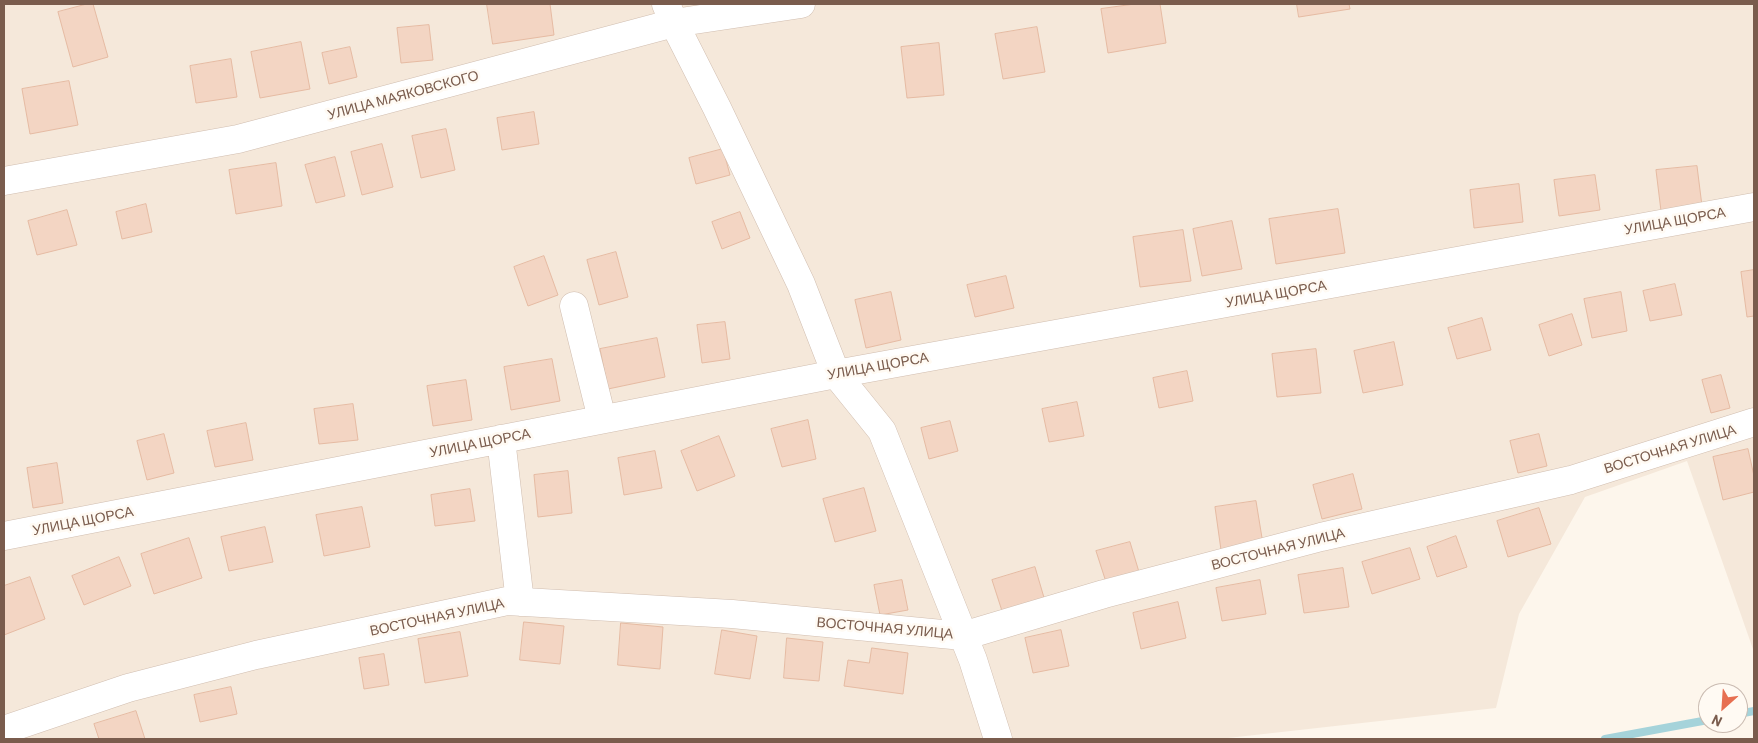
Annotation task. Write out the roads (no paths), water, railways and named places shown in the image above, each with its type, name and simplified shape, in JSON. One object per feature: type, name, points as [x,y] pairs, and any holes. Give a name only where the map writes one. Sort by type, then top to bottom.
[{"type":"street","name":"УЛИЦА МАЯКОВСКОГО","points":[[4,181],[238,139],[670,14],[801,4]]},
{"type":"street","points":[[670,14],[802,284],[836,374],[882,431],[973,660],[998,739]]},
{"type":"street","name":"УЛИЦА ЩОРСА","points":[[4,536],[836,374],[1754,207]]},
{"type":"street","points":[[574,306],[602,419]]},
{"type":"street","name":"ВОСТОЧНАЯ УЛИЦА","points":[[4,730],[128,688],[246,657],[507,601],[732,614],[963,636],[1104,594],[1322,537],[1572,480],[1754,422]]},
{"type":"street","points":[[500,439],[520,602]]},
{"type":"waterway","points":[[1748,712],[1754,711]]},
{"type":"waterway","points":[[1605,739],[1698,722]]}]
